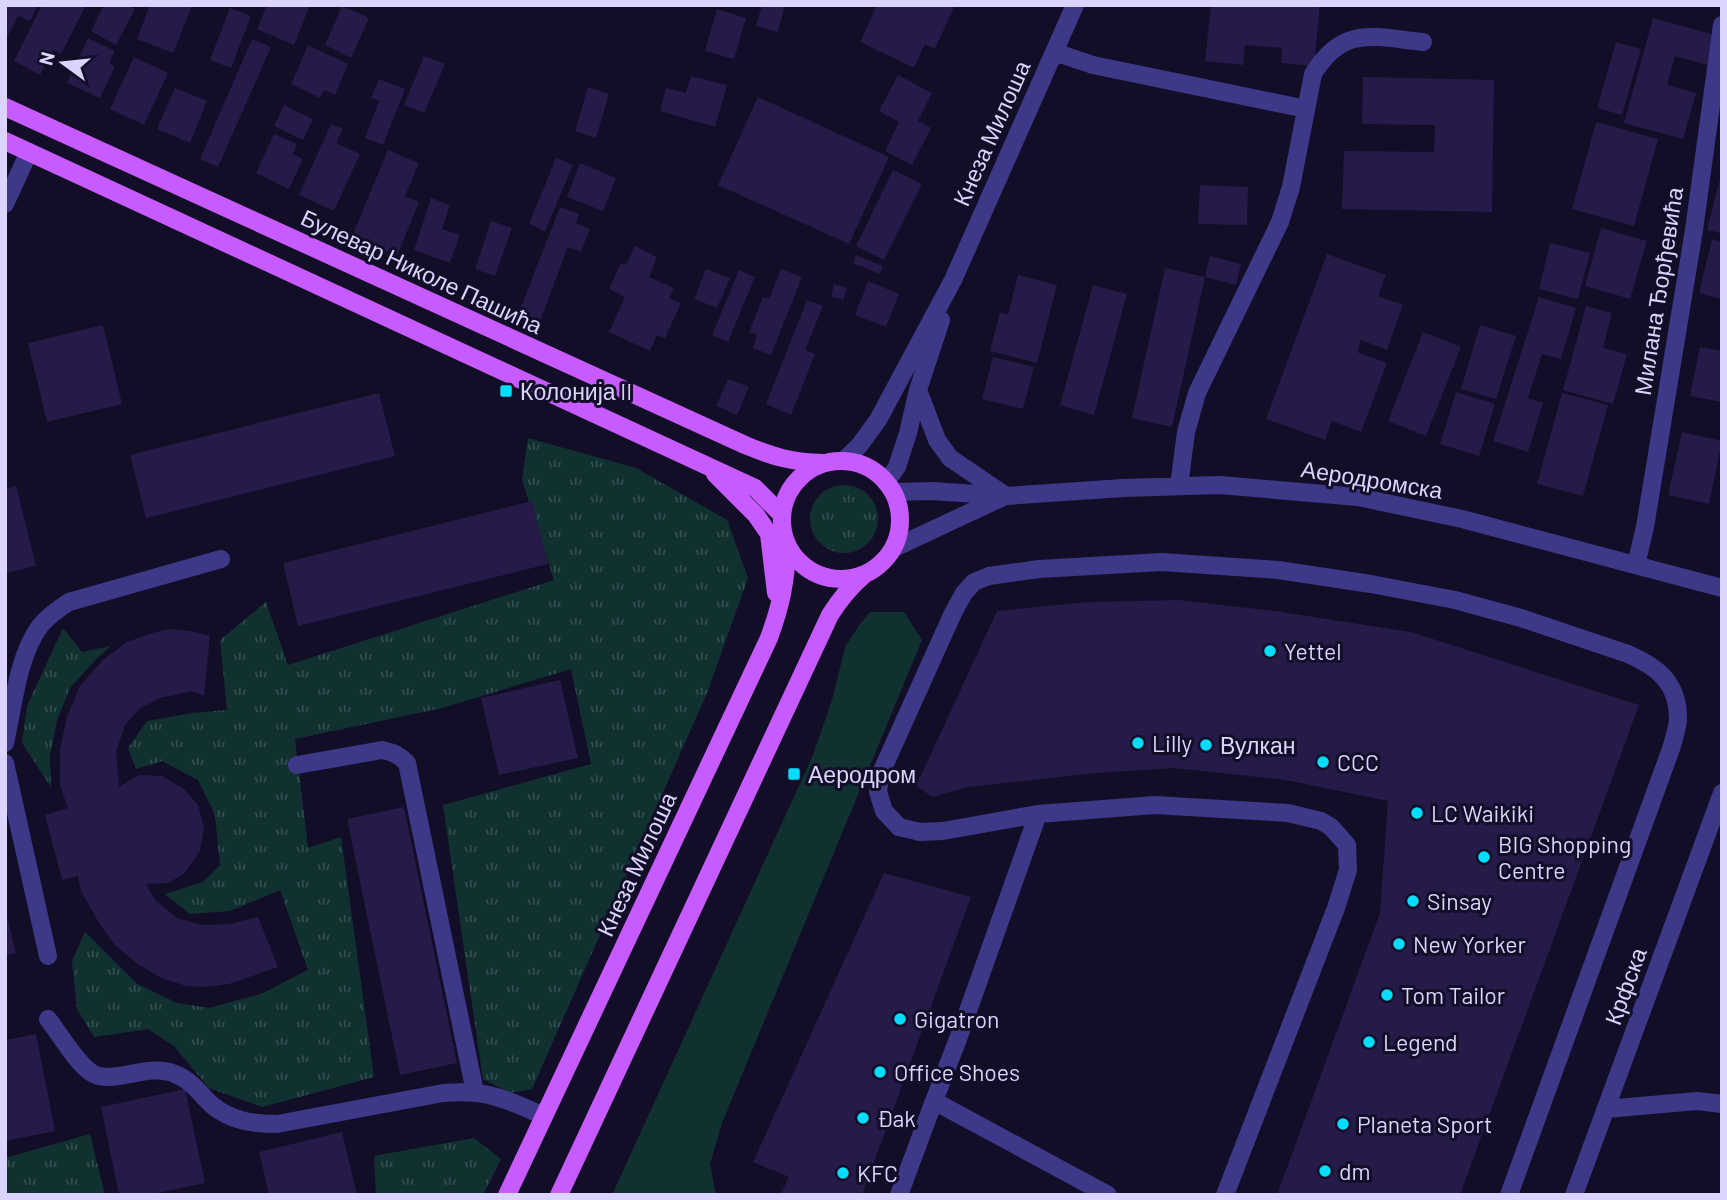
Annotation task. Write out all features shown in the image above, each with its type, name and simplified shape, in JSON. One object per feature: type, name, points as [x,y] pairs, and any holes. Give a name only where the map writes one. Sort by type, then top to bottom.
[{"type":"main road","name":"Булевар Николе Пашића","points":[[5,107],[745,445],[797,462],[823,463]]},
{"type":"main road","points":[[5,141],[755,488],[781,514]]},
{"type":"main road","points":[[559,1195],[830,615],[849,587],[881,564],[894,548],[900,530],[900,510],[890,487],[874,470],[859,463],[823,463],[794,482],[785,498],[781,514],[787,547],[797,562],[812,573],[829,579],[847,580],[864,575]]},
{"type":"main road","points":[[708,467],[756,514],[769,534],[776,581],[776,618]]},
{"type":"main road","name":"Кнеза Милоша","points":[[507,1195],[758,663],[784,592],[787,547]]},
{"type":"street","name":"Кнеза Милоша","points":[[843,461],[859,446],[878,420],[953,280],[1075,5]]},
{"type":"street","name":"Милана Ђорђевића","points":[[1636,565],[1645,527],[1691,243],[1722,25]]},
{"type":"street","points":[[1180,486],[1186,432],[1197,393],[1280,222],[1291,187],[1313,74],[1322,59],[1348,40],[1364,36],[1423,42]]},
{"type":"street","points":[[1054,52],[1093,65],[1306,109]]},
{"type":"street","points":[[5,204],[29,152]]},
{"type":"street","name":"Кнеза Милоша","points":[[890,487],[953,280]]},
{"type":"street","points":[[918,390],[937,440],[950,458],[1006,496]]},
{"type":"street","name":"Аеродромска","points":[[890,487],[1006,496],[1220,485],[1358,498],[1462,519],[1720,590]]},
{"type":"street","name":"Аеродромска","points":[[894,548],[1006,496]]},
{"type":"street","points":[[5,743],[29,642],[53,612],[69,601],[221,559]]},
{"type":"street","points":[[1225,1195],[1336,908],[1348,870],[1348,845],[1331,827],[1321,821],[1288,813],[1155,805],[1038,814],[943,831],[920,832],[899,827],[884,811],[878,792],[880,775],[953,613],[964,593],[974,582],[989,576],[1039,569],[1163,562],[1278,570],[1455,600],[1577,636],[1637,658],[1659,671],[1670,686],[1676,702],[1678,720],[1672,746],[1508,1195]]},
{"type":"street","points":[[297,765],[382,750],[393,752],[407,763],[475,1092]]},
{"type":"street","points":[[5,763],[48,956]]},
{"type":"street","name":"Крфска","points":[[1574,1195],[1722,793]]},
{"type":"street","points":[[899,1195],[1038,814]]},
{"type":"street","points":[[48,1019],[81,1063],[97,1076],[111,1077],[153,1070],[176,1074],[189,1082],[213,1105],[245,1122],[277,1124],[464,1091],[498,1097],[544,1116]]},
{"type":"street","points":[[934,1101],[1108,1195]]},
{"type":"street","points":[[1606,1109],[1696,1101],[1722,1104]]},
{"type":"green space","points":[[528,438],[636,468],[727,520],[748,578],[707,693],[532,1089],[510,1093],[483,1079],[443,805],[591,764],[571,669],[442,708],[295,739],[308,848],[341,837],[374,1077],[262,1107],[209,1088],[174,1046],[148,1029],[94,1037],[77,1009],[72,961],[85,932],[137,984],[177,1003],[209,1008],[261,994],[308,970],[280,890],[230,911],[190,914],[165,894],[203,882],[220,865],[215,815],[198,780],[162,761],[136,769],[128,748],[147,721],[227,710],[220,640],[266,602],[288,665],[554,580],[522,480]]},
{"type":"green space","points":[[844,485],[857,488],[868,495],[875,506],[878,519],[875,532],[868,543],[857,550],[844,553],[831,550],[820,543],[813,532],[810,519],[813,506],[820,495],[831,488]]},
{"type":"green space","points":[[870,612],[904,612],[922,640],[722,1123],[710,1164],[716,1195],[612,1195],[813,755],[833,697],[845,647]]},
{"type":"green space","points":[[63,628],[82,652],[111,646],[70,688],[57,720],[50,756],[51,787],[22,743],[27,706]]},
{"type":"green space","points":[[90,1134],[105,1195],[5,1195],[5,1158]]},
{"type":"green space","points":[[474,1138],[501,1159],[483,1195],[376,1195],[374,1156]]},
{"type":"building","points":[[5,5],[38,5],[30,21],[18,16],[5,41]]},
{"type":"building","points":[[42,5],[86,5],[61,54],[53,50],[40,75],[14,61]]},
{"type":"building","points":[[104,5],[130,5],[135,9],[116,45],[91,31]]},
{"type":"building","points":[[150,5],[192,6],[173,53],[137,39]]},
{"type":"building","points":[[267,5],[310,5],[294,45],[257,29]]},
{"type":"building","points":[[762,5],[785,5],[778,32],[756,26]]},
{"type":"building","points":[[877,5],[955,5],[935,49],[925,44],[914,68],[860,42]]},
{"type":"building","points":[[1211,5],[1320,5],[1314,66],[1281,63],[1282,48],[1245,45],[1243,65],[1205,61]]},
{"type":"building","points":[[342,6],[369,18],[351,58],[325,45]]},
{"type":"building","points":[[230,8],[251,16],[231,68],[210,60]]},
{"type":"building","points":[[717,9],[746,18],[734,59],[705,51]]},
{"type":"building","points":[[1653,18],[1715,35],[1707,65],[1675,56],[1667,85],[1696,93],[1683,139],[1624,123]]},
{"type":"building","points":[[88,38],[115,51],[109,63],[115,66],[100,98],[67,83]]},
{"type":"building","points":[[252,39],[271,47],[218,167],[200,159]]},
{"type":"building","points":[[1616,42],[1641,49],[1622,115],[1597,108]]},
{"type":"building","points":[[308,45],[348,64],[335,95],[324,90],[320,98],[291,84]]},
{"type":"building","points":[[424,56],[445,64],[424,113],[404,105]]},
{"type":"building","points":[[134,57],[168,73],[144,125],[110,109]]},
{"type":"building","points":[[898,75],[932,93],[918,121],[931,128],[912,165],[885,151],[899,122],[879,111]]},
{"type":"building","points":[[691,76],[727,85],[715,127],[660,111],[666,88],[686,93]]},
{"type":"building","points":[[1363,77],[1494,80],[1492,212],[1342,209],[1344,151],[1434,152],[1435,125],[1362,124]]},
{"type":"building","points":[[379,79],[405,89],[383,145],[365,138],[379,101],[371,98]]},
{"type":"building","points":[[588,87],[609,94],[596,138],[575,131]]},
{"type":"building","points":[[175,88],[207,101],[190,143],[157,129]]},
{"type":"building","points":[[758,97],[889,157],[849,244],[718,185]]},
{"type":"building","points":[[284,105],[313,119],[303,140],[274,126]]},
{"type":"building","points":[[1596,122],[1658,139],[1634,226],[1572,209]]},
{"type":"building","points":[[331,124],[343,129],[336,143],[360,154],[334,211],[299,195]]},
{"type":"building","points":[[274,134],[297,144],[293,154],[303,159],[289,189],[256,173]]},
{"type":"building","points":[[388,150],[419,163],[405,196],[419,202],[397,256],[352,236]]},
{"type":"building","points":[[556,158],[573,165],[545,231],[529,224]]},
{"type":"building","points":[[580,163],[616,178],[603,211],[567,197]]},
{"type":"building","points":[[893,170],[922,184],[884,260],[856,246]]},
{"type":"building","points":[[1722,175],[1722,233],[1707,230]]},
{"type":"building","points":[[1200,185],[1248,187],[1247,225],[1198,224]]},
{"type":"building","points":[[431,198],[450,205],[442,229],[460,235],[450,263],[414,250]]},
{"type":"building","points":[[560,207],[579,214],[576,223],[590,229],[581,252],[568,247],[540,321],[519,312]]},
{"type":"building","points":[[491,221],[512,228],[495,276],[475,269]]},
{"type":"building","points":[[1601,228],[1647,241],[1630,299],[1585,286]]},
{"type":"building","points":[[1712,239],[1722,242],[1722,299],[1699,293]]},
{"type":"building","points":[[1550,243],[1590,253],[1578,299],[1539,289]]},
{"type":"building","points":[[635,246],[657,257],[649,277],[674,288],[669,298],[681,303],[665,338],[657,335],[650,351],[609,332],[625,297],[609,289],[621,263],[626,265]]},
{"type":"building","points":[[1327,254],[1386,275],[1378,296],[1403,305],[1387,350],[1361,340],[1357,352],[1387,363],[1361,432],[1332,421],[1325,440],[1266,419]]},
{"type":"building","points":[[856,255],[883,266],[880,274],[853,263]]},
{"type":"building","points":[[1210,256],[1241,264],[1236,285],[1205,277]]},
{"type":"building","points":[[1165,268],[1205,277],[1172,427],[1132,418]]},
{"type":"building","points":[[706,269],[730,278],[717,308],[694,299]]},
{"type":"building","points":[[781,269],[802,277],[771,355],[753,348],[757,335],[749,332],[763,297],[769,299]]},
{"type":"building","points":[[739,270],[755,277],[728,342],[712,335]]},
{"type":"building","points":[[1018,275],[1057,285],[1037,363],[990,351],[1000,312],[1008,315]]},
{"type":"building","points":[[868,281],[899,294],[886,327],[855,315]]},
{"type":"building","points":[[834,284],[847,288],[843,300],[831,296]]},
{"type":"building","points":[[1093,285],[1127,294],[1094,415],[1060,405]]},
{"type":"building","points":[[1539,297],[1576,308],[1561,359],[1542,354],[1528,398],[1543,403],[1528,452],[1493,441]]},
{"type":"building","points":[[807,300],[823,306],[805,350],[815,354],[791,415],[766,404]]},
{"type":"building","points":[[1586,306],[1612,313],[1603,348],[1627,354],[1613,404],[1563,390]]},
{"type":"building","points":[[103,325],[122,404],[47,422],[28,343]]},
{"type":"building","points":[[1480,325],[1516,336],[1496,399],[1461,389]]},
{"type":"building","points":[[1423,332],[1461,347],[1426,436],[1388,421]]},
{"type":"building","points":[[1700,347],[1722,351],[1722,402],[1690,396]]},
{"type":"building","points":[[993,357],[1034,367],[1023,409],[982,399]]},
{"type":"building","points":[[728,379],[749,387],[737,415],[716,406]]},
{"type":"building","points":[[1456,392],[1495,404],[1479,456],[1440,444]]},
{"type":"building","points":[[379,393],[395,456],[146,518],[130,455]]},
{"type":"building","points":[[1562,393],[1608,405],[1583,496],[1537,484]]},
{"type":"building","points":[[1682,432],[1722,441],[1709,504],[1668,495]]},
{"type":"building","points":[[16,486],[36,566],[5,573],[5,489]]},
{"type":"building","points":[[532,501],[548,564],[298,626],[283,563]]},
{"type":"building","name":"BIG Shopping Centre","points":[[1179,600],[1275,611],[1411,632],[1639,705],[1460,1195],[1277,1195],[1380,913],[1388,801],[1286,780],[1174,768],[1095,773],[967,787],[933,797],[916,786],[997,611],[1088,602]]},
{"type":"building","points":[[171,629],[210,636],[204,696],[192,691],[160,698],[139,709],[125,725],[116,752],[119,787],[139,775],[162,776],[184,789],[198,805],[204,827],[200,851],[184,874],[168,883],[146,884],[155,900],[177,918],[202,925],[231,924],[258,917],[278,967],[229,984],[207,987],[186,986],[161,978],[136,963],[115,945],[81,891],[78,876],[62,880],[45,815],[68,808],[60,786],[60,750],[67,716],[80,686],[103,660],[127,642]]},
{"type":"building","points":[[560,680],[578,758],[499,775],[481,698]]},
{"type":"building","points":[[404,807],[457,1063],[400,1075],[347,819]]},
{"type":"building","points":[[884,873],[971,897],[862,1195],[780,1195],[789,1177],[753,1162]]},
{"type":"building","points":[[5,908],[16,953],[5,955]]},
{"type":"building","points":[[36,1034],[55,1131],[5,1141],[5,1040]]},
{"type":"building","points":[[185,1089],[205,1183],[149,1195],[119,1195],[101,1107]]},
{"type":"building","points":[[342,1132],[357,1195],[269,1195],[259,1152]]},
{"type":"place","name":"Колонија II","points":[[506,391]]},
{"type":"place","name":"Yettel","points":[[1270,651]]},
{"type":"place","name":"Lilly","points":[[1138,743]]},
{"type":"place","name":"Вулкан","points":[[1206,745]]},
{"type":"place","name":"CCC","points":[[1323,762]]},
{"type":"place","name":"Аеродром","points":[[794,774]]},
{"type":"place","name":"LC Waikiki","points":[[1417,813]]},
{"type":"place","name":"BIG Shopping Centre","points":[[1484,857]]},
{"type":"place","name":"Sinsay","points":[[1413,901]]},
{"type":"place","name":"New Yorker","points":[[1399,944]]},
{"type":"place","name":"Tom Tailor","points":[[1387,995]]},
{"type":"place","name":"Gigatron","points":[[900,1019]]},
{"type":"place","name":"Legend","points":[[1369,1042]]},
{"type":"place","name":"Office Shoes","points":[[880,1072]]},
{"type":"place","name":"Đak","points":[[863,1118]]},
{"type":"place","name":"Planeta Sport","points":[[1343,1124]]},
{"type":"place","name":"dm","points":[[1325,1171]]},
{"type":"place","name":"KFC","points":[[843,1173]]}]
